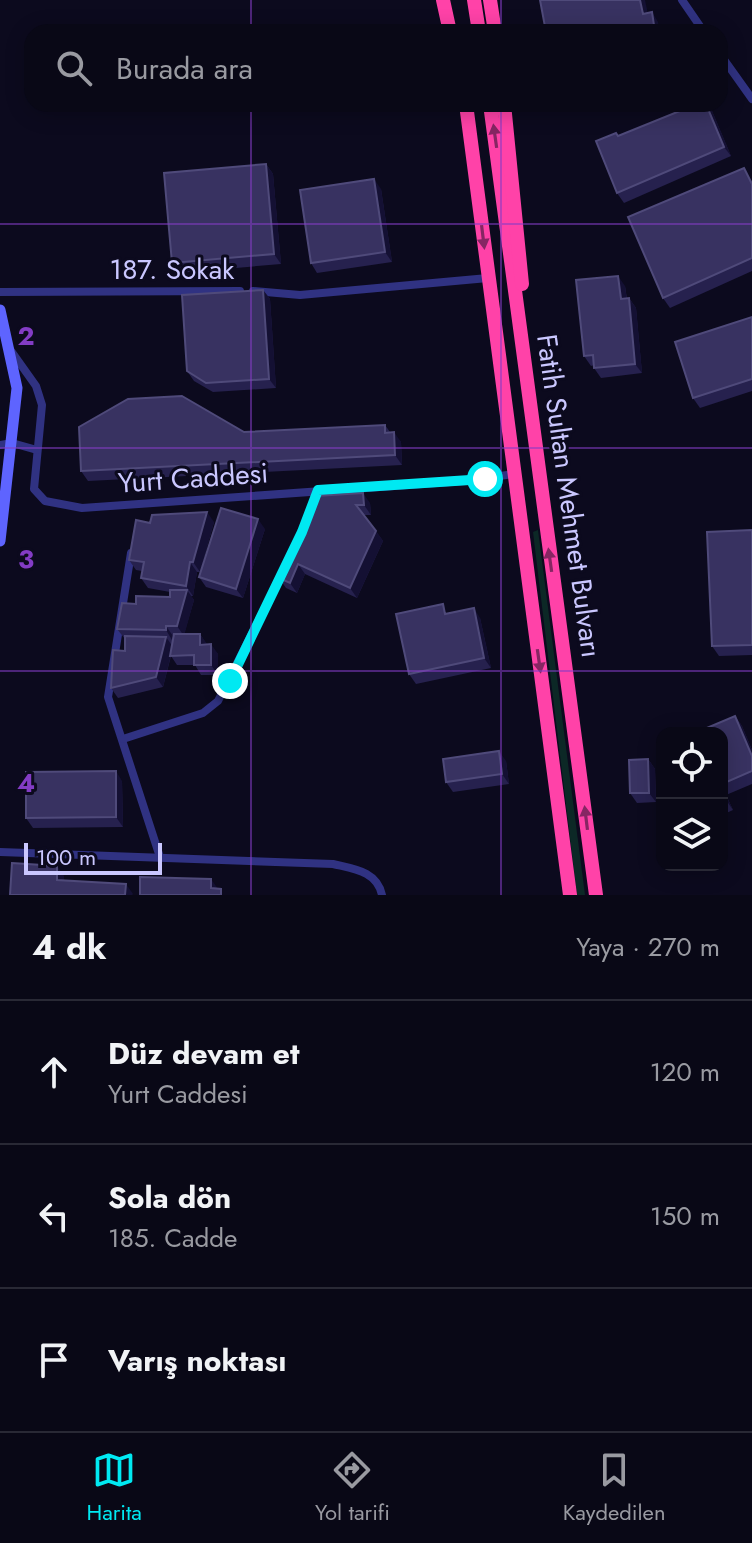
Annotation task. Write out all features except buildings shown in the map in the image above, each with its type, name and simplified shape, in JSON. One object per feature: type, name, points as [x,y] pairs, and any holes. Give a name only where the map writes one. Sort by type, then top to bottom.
[{"type":"highway","points":[[443,0],[450,24]]},
{"type":"highway","points":[[452,0],[453,24]]},
{"type":"highway","points":[[474,0],[478,24]]},
{"type":"highway","points":[[490,0],[494,24]]},
{"type":"highway","name":"Fatih Sultan Mehmet Bulvarı","points":[[467,112],[570,895]]},
{"type":"highway","name":"Fatih Sultan Mehmet Bulvarı","points":[[491,112],[596,895]]},
{"type":"highway","points":[[505,112],[523,278],[519,324]]},
{"type":"street","points":[[682,0],[698,24]]},
{"type":"street","points":[[728,65],[752,99]]},
{"type":"street","name":"187. Sokak","points":[[0,292],[252,291],[300,295],[488,278]]},
{"type":"street","points":[[0,310],[17,388],[6,444],[0,541]]},
{"type":"street","name":"Yurt Caddesi","points":[[8,346],[40,396],[34,489],[45,501],[82,508],[141,505],[465,481],[514,474]]},
{"type":"street","points":[[6,444],[37,450]]},
{"type":"street","points":[[314,503],[318,490]]},
{"type":"street","points":[[138,520],[141,505]]},
{"type":"street","points":[[135,535],[108,689],[110,706],[160,857]]},
{"type":"street","points":[[123,739],[203,713],[218,701],[291,556]]},
{"type":"street","points":[[0,852],[333,864],[368,874],[378,882],[382,895]]},
{"type":"green space","points":[[538,530],[585,895],[577,895],[533,532]]},
{"type":"route","points":[[230,681],[309,517],[318,490],[485,479]]}]
